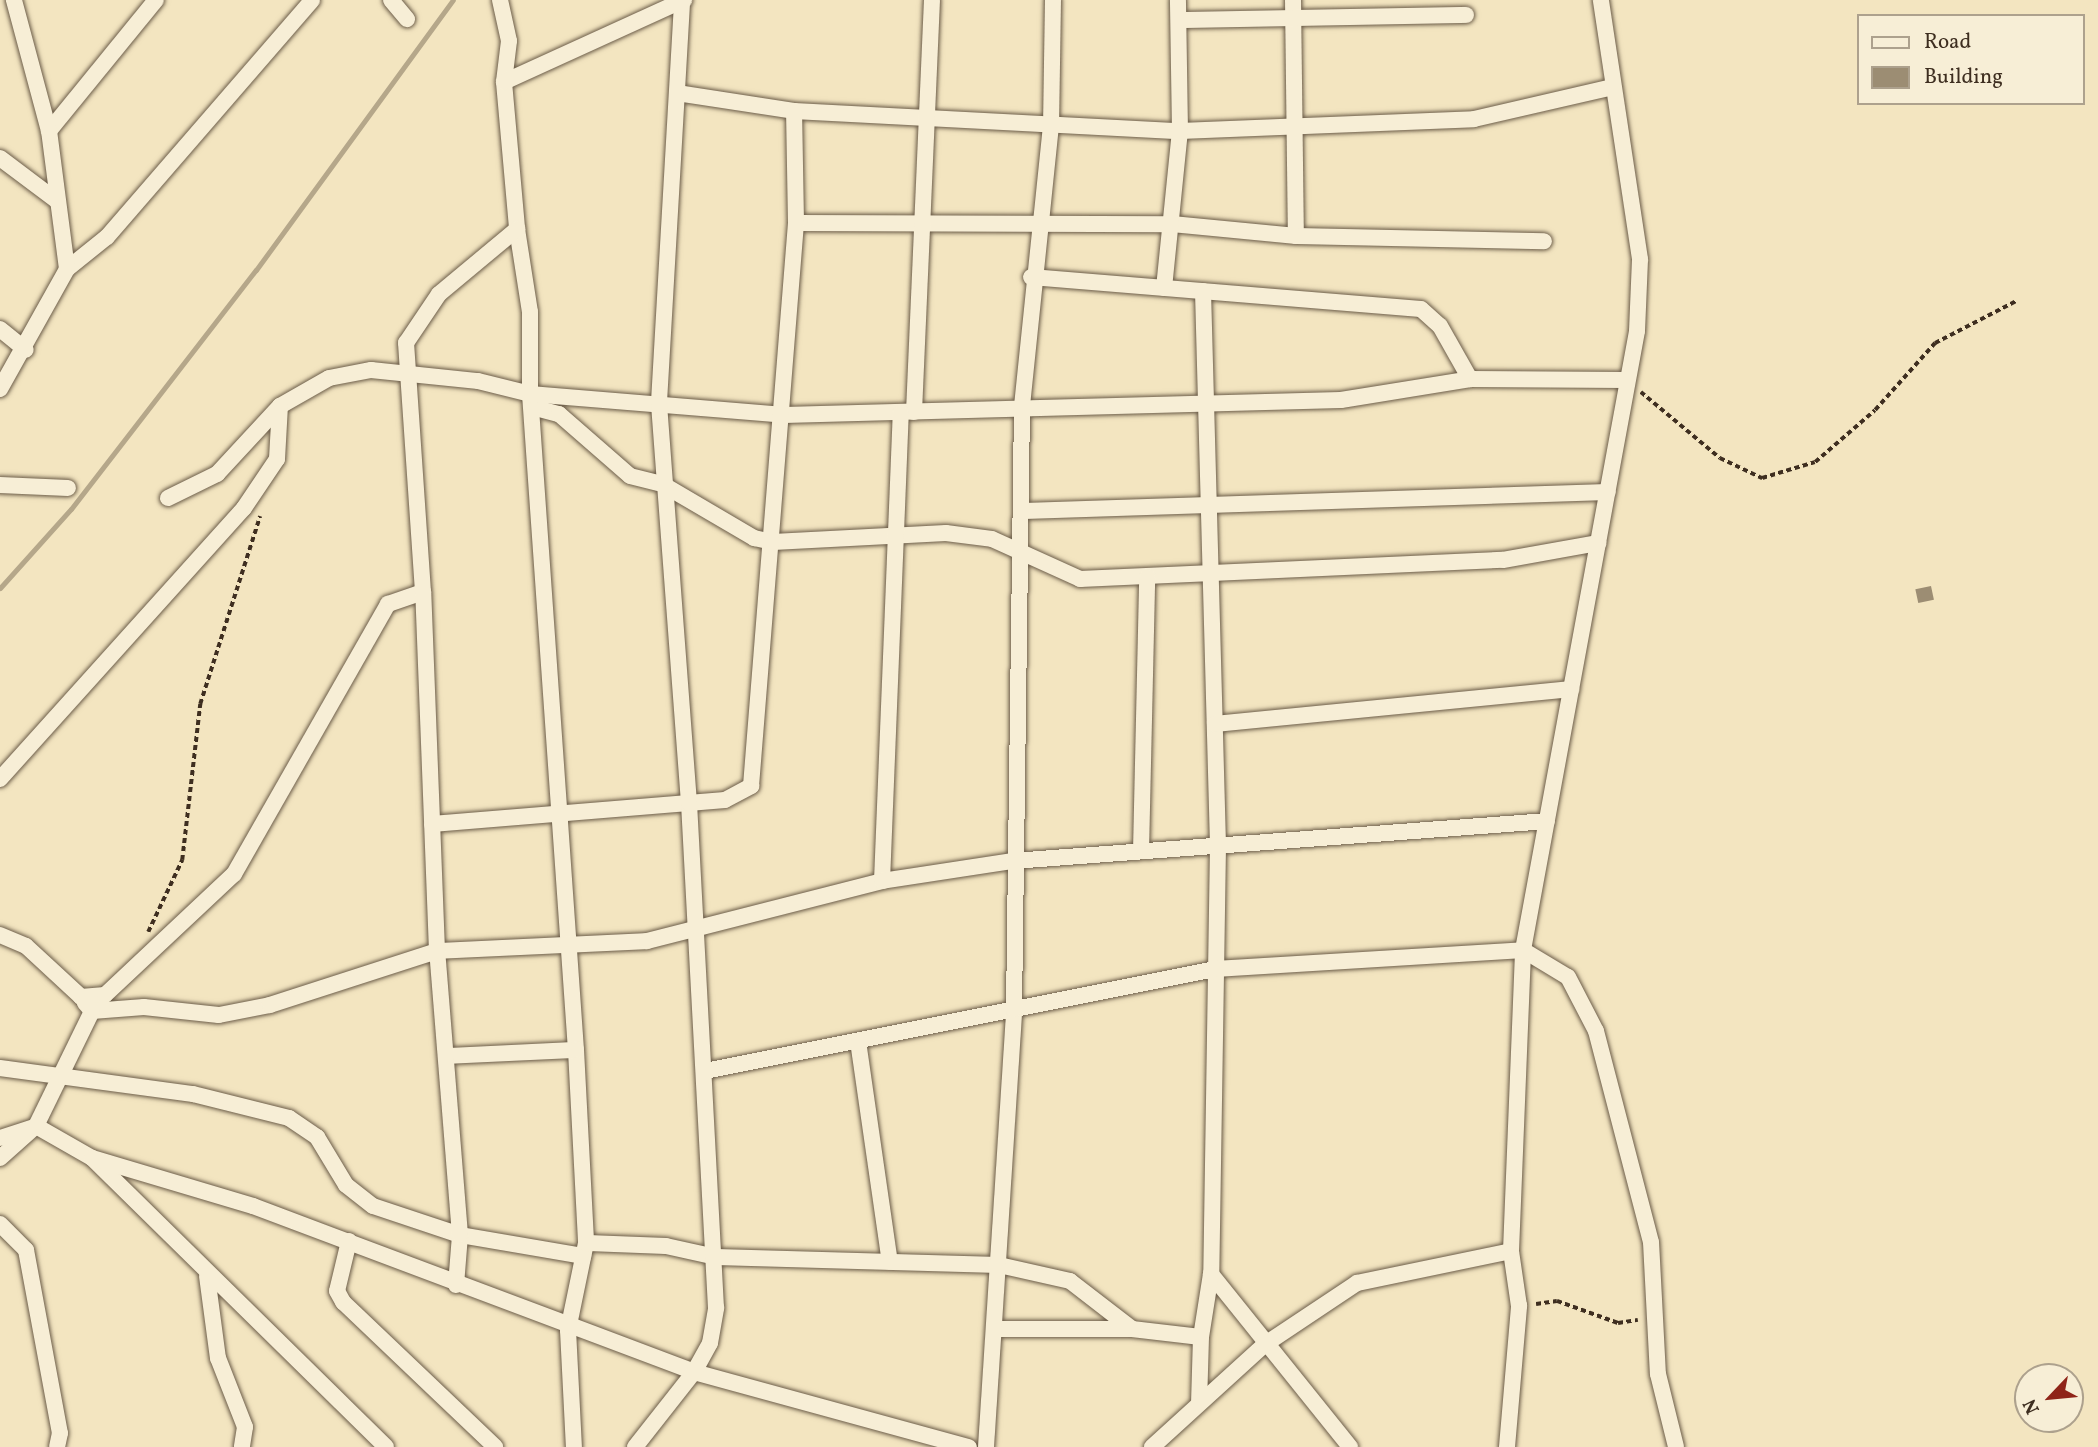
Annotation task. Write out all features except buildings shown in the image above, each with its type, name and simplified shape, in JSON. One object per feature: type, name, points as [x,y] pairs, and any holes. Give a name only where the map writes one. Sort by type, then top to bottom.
[{"type":"street","points":[[14,0],[49,131],[67,269]]},
{"type":"street","points":[[49,131],[156,0]]},
{"type":"street","points":[[0,389],[26,350],[67,269],[107,237],[312,0]]},
{"type":"street","points":[[391,0],[407,19]]},
{"type":"street","points":[[500,0],[509,41],[503,82],[517,229],[530,312],[531,400],[563,813],[576,1050],[584,1249],[568,1330],[574,1447]]},
{"type":"street","points":[[503,82],[683,0],[659,402],[662,484],[689,803],[716,1257],[710,1343],[694,1372],[635,1447]]},
{"type":"street","points":[[882,881],[897,533],[929,120],[932,0]]},
{"type":"street","points":[[986,1447],[997,1329],[1014,1009],[1013,862],[1024,511],[1022,406],[1031,277],[1051,127],[1053,0]]},
{"type":"street","points":[[1164,288],[1180,131],[1178,0]]},
{"type":"street","points":[[1293,0],[1297,127],[1296,236]]},
{"type":"street","points":[[1507,1447],[1519,1306],[1511,1251],[1523,950],[1637,331],[1640,259],[1601,0]]},
{"type":"street","points":[[1179,20],[1466,15]]},
{"type":"street","points":[[677,93],[794,111],[1051,127],[1180,131],[1474,119],[1614,87]]},
{"type":"street","points":[[432,824],[689,803],[741,796],[751,786],[784,415],[796,223],[794,111]]},
{"type":"street","points":[[0,158],[57,201]]},
{"type":"street","points":[[796,223],[919,226],[1172,225],[1296,236],[1544,241]]},
{"type":"street","points":[[456,1285],[460,1236],[437,951],[423,592],[406,343],[417,318],[517,229]]},
{"type":"street","points":[[1031,277],[1421,309],[1440,326],[1470,379]]},
{"type":"street","points":[[1199,1403],[1200,1337],[1212,1274],[1218,846],[1210,577],[1204,503],[1203,291]]},
{"type":"street","points":[[0,329],[26,350]]},
{"type":"street","points":[[168,498],[217,474],[280,405],[329,378],[370,370],[478,381],[531,400],[559,414],[630,475],[662,484],[754,538],[774,542],[897,533],[992,540],[1023,559],[1080,579],[1210,577],[1503,560],[1598,544]]},
{"type":"street","points":[[531,400],[659,402],[784,415],[1022,406],[1341,400],[1470,379],[1626,380]]},
{"type":"street","points":[[0,779],[244,508],[277,458],[280,405]]},
{"type":"street","points":[[0,485],[68,488]]},
{"type":"street","points":[[1024,511],[1204,503],[1608,492]]},
{"type":"street","points":[[1141,851],[1147,577]]},
{"type":"street","points":[[81,997],[105,995],[216,896],[388,604],[423,592]]},
{"type":"street","points":[[1215,724],[1571,689]]},
{"type":"street","points":[[92,1011],[144,1007],[219,1015],[270,1005],[437,951],[646,941],[696,931],[882,881],[1013,862],[1547,821]]},
{"type":"street","points":[[0,935],[26,946],[81,997],[92,1011]]},
{"type":"street","points":[[705,1071],[1215,969],[1523,950],[1568,976],[1596,1031],[1651,1242],[1655,1329],[1676,1447]]},
{"type":"street","points":[[0,1158],[36,1126],[92,1011]]},
{"type":"street","points":[[858,1041],[890,1262]]},
{"type":"street","points":[[447,1056],[576,1050]]},
{"type":"street","points":[[0,1068],[58,1080],[193,1094],[289,1118],[317,1137],[358,1198],[460,1236],[584,1249],[666,1246],[716,1257],[999,1265],[1070,1281],[1132,1328]]},
{"type":"street","points":[[0,1138],[36,1126],[92,1158],[349,1241],[568,1330],[694,1372],[945,1444],[969,1447]]},
{"type":"street","points":[[92,1158],[207,1276],[385,1447]]},
{"type":"street","points":[[0,1224],[26,1251],[60,1433],[57,1447]]},
{"type":"street","points":[[349,1241],[337,1291],[343,1302],[495,1447]]},
{"type":"street","points":[[1152,1447],[1264,1345],[1357,1283],[1511,1251]]},
{"type":"street","points":[[1212,1274],[1264,1345],[1350,1447]]},
{"type":"street","points":[[207,1276],[218,1358],[245,1427],[242,1447]]},
{"type":"street","points":[[997,1329],[1132,1328],[1200,1337]]},
{"type":"path","points":[[1626,380],[1720,458],[1762,478],[1815,462],[1875,410],[1935,343],[2018,300]]},
{"type":"path","points":[[145,939],[181,860],[200,704],[262,509]]},
{"type":"path","points":[[1519,1306],[1557,1301],[1618,1323],[1640,1320],[1655,1329]]},
{"type":"waterway","points":[[0,588],[71,509],[256,270],[453,0]]}]
